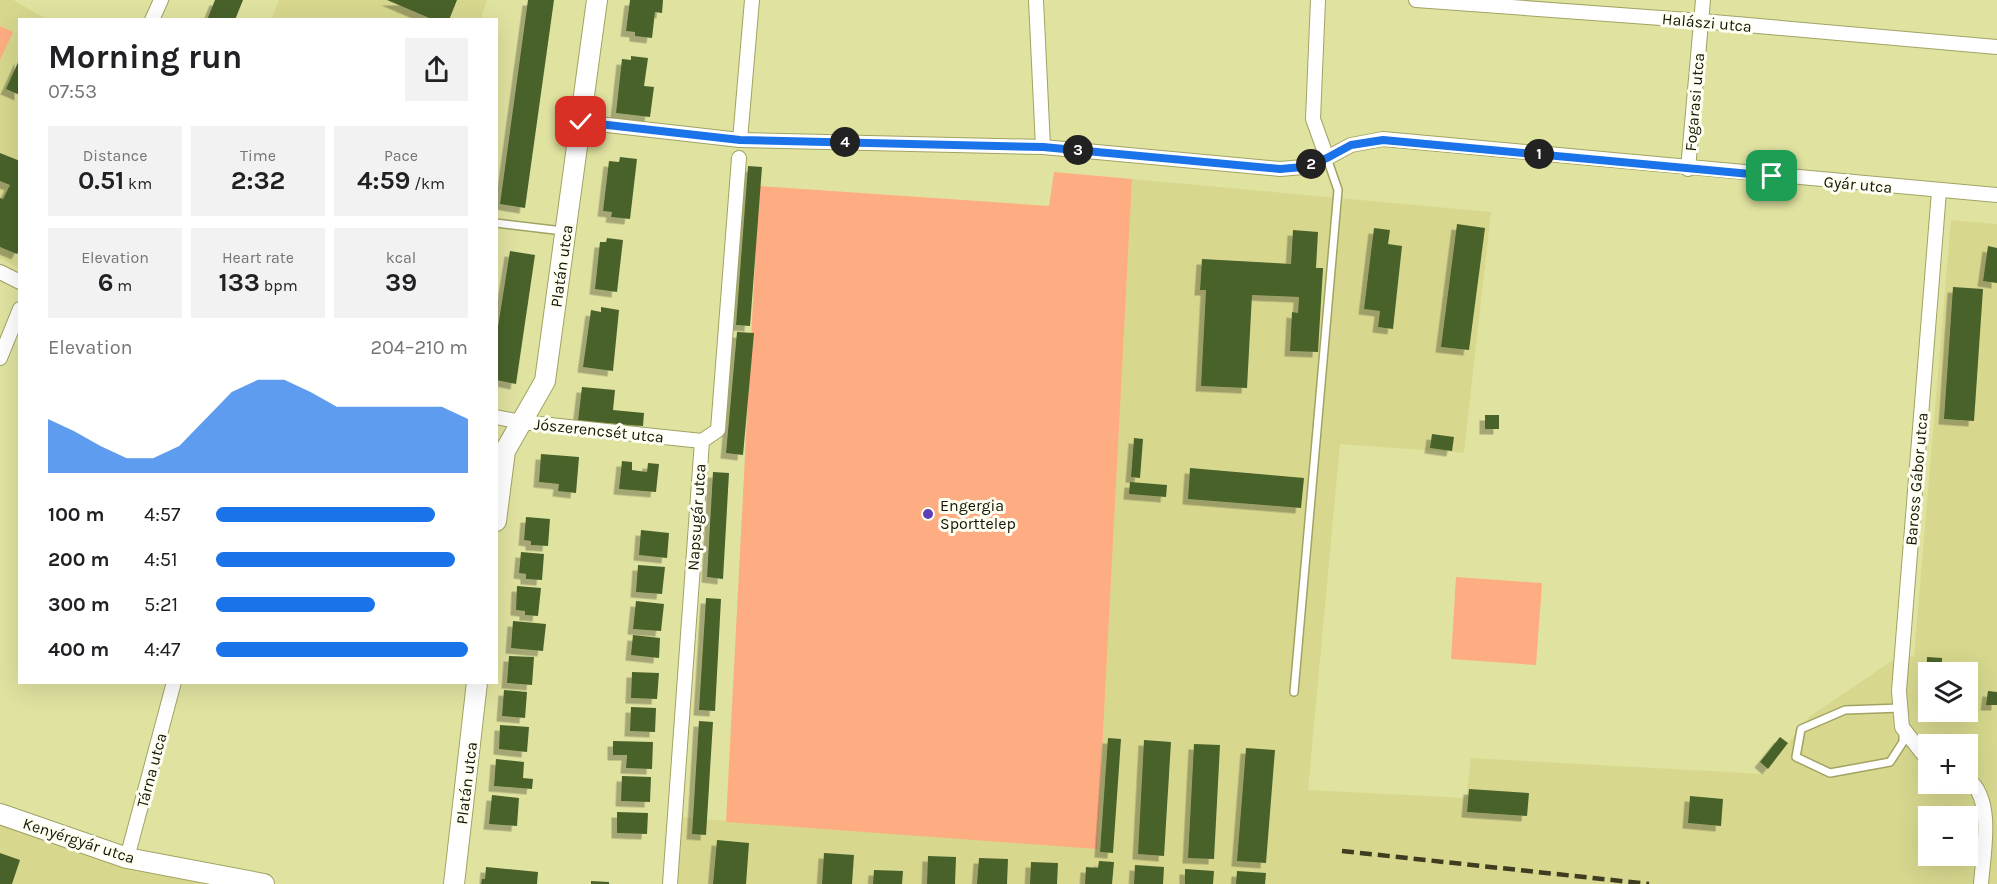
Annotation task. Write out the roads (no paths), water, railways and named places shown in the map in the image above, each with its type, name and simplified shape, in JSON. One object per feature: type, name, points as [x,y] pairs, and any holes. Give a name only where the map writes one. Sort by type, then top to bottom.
[{"type":"street","points":[[153,18],[161,0]]},
{"type":"street","name":"Platán utca","points":[[498,505],[505,451],[545,381],[597,0]]},
{"type":"street","points":[[740,140],[752,0]]},
{"type":"street","points":[[1036,0],[1043,147]]},
{"type":"street","points":[[1318,0],[1313,119],[1327,158]]},
{"type":"street","name":"Halászi utca","points":[[1416,0],[1701,21],[1997,47]]},
{"type":"street","name":"Fogarasi utca","points":[[1688,169],[1703,0]]},
{"type":"street","name":"Gyár utca","points":[[581,122],[740,140],[1043,147],[1280,169],[1303,167],[1327,158],[1351,145],[1383,140],[1997,195]]},
{"type":"street","name":"Napsugár utca","points":[[670,884],[702,441],[718,430],[739,158]]},
{"type":"street","name":"Baross Gábor utca","points":[[1902,727],[1899,691],[1939,191]]},
{"type":"street","points":[[0,272],[18,281]]},
{"type":"street","points":[[0,358],[18,314]]},
{"type":"street","name":"Jószerencsét utca","points":[[498,417],[521,422],[702,441]]},
{"type":"street","name":"Tárna utca","points":[[127,858],[173,684]]},
{"type":"street","name":"Platán utca","points":[[454,884],[477,684]]},
{"type":"street","points":[[1902,727],[1918,748]]},
{"type":"street","points":[[1978,792],[1986,824],[1981,884]]},
{"type":"street","name":"Kenyérgyár utca","points":[[0,814],[127,858],[264,884]]},
{"type":"lane","points":[[1294,692],[1338,190],[1327,158]]},
{"type":"lane","points":[[498,223],[566,231]]},
{"type":"lane","points":[[1901,708],[1845,710],[1801,729],[1796,757],[1830,773],[1890,762],[1903,742],[1902,727]]},
{"type":"railway","points":[[1342,851],[1649,884]]},
{"type":"place","name":"Engergia Sporttelep","points":[[928,514]]}]
